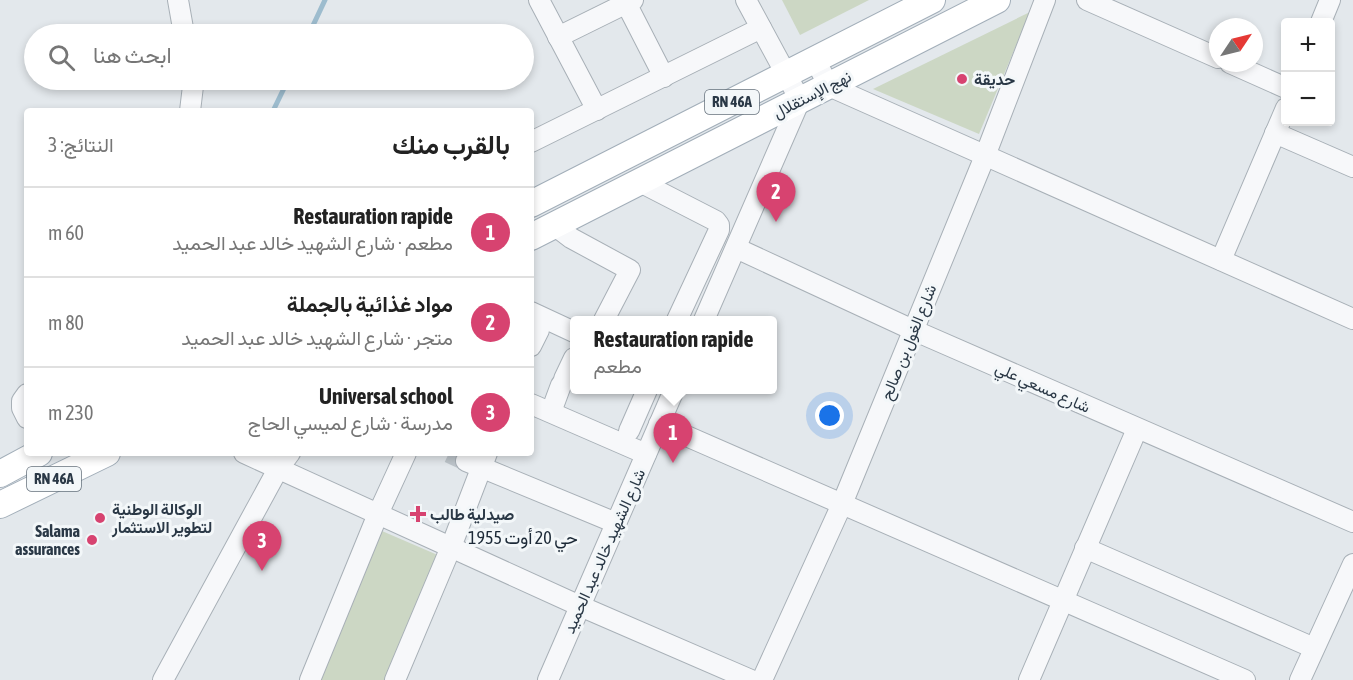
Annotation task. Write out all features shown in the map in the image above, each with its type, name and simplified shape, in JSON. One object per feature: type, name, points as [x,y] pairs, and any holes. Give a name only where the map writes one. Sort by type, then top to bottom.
[{"type":"main road","name":"نهج الإستقلال","points":[[534,202],[932,0]]},
{"type":"main road","name":"نهج الإستقلال","points":[[534,235],[997,0]]},
{"type":"main road","name":"RN 46A","points":[[0,474],[33,456]]},
{"type":"main road","name":"RN 46A","points":[[0,505],[101,456]]},
{"type":"street","points":[[178,0],[182,24]]},
{"type":"street","points":[[539,0],[597,110]]},
{"type":"street","points":[[706,316],[800,100],[746,0]]},
{"type":"street","name":"شارع الغول بن صالح","points":[[762,680],[842,504],[985,156],[1045,0]]},
{"type":"street","points":[[1087,0],[1209,54]]},
{"type":"street","points":[[1323,18],[1330,0]]},
{"type":"street","points":[[558,37],[630,2],[664,77]]},
{"type":"street","points":[[534,141],[761,28]]},
{"type":"street","points":[[816,60],[829,86],[1353,318]]},
{"type":"street","points":[[1250,72],[1281,86]]},
{"type":"street","points":[[190,108],[193,90]]},
{"type":"street","points":[[1221,260],[1281,119]]},
{"type":"street","points":[[1275,133],[1353,167]]},
{"type":"street","points":[[640,182],[716,221],[719,225],[719,230],[679,316]]},
{"type":"street","points":[[554,225],[571,238],[630,270],[607,316]]},
{"type":"street","name":"شارع مسعي علي","points":[[736,248],[913,330],[1353,522]]},
{"type":"street","points":[[534,313],[570,330]]},
{"type":"street","points":[[539,331],[570,343]]},
{"type":"street","points":[[551,412],[570,366]]},
{"type":"street","points":[[629,431],[645,394]]},
{"type":"street","name":"شارع الشهيد خالد عبد الحميد","points":[[548,680],[672,394]]},
{"type":"street","points":[[534,405],[646,454]]},
{"type":"street","points":[[659,424],[1245,680]]},
{"type":"street","points":[[1029,680],[1137,429]]},
{"type":"street","points":[[251,456],[580,606],[751,680]]},
{"type":"street","points":[[163,680],[278,470],[288,456]]},
{"type":"street","points":[[310,680],[378,514],[405,456]]},
{"type":"street","points":[[395,680],[451,547],[478,460],[616,523]]},
{"type":"street","points":[[1085,548],[1314,648]]},
{"type":"street","points":[[1300,680],[1352,566]]},
{"type":"green space","points":[[782,0],[869,0],[800,35]]},
{"type":"green space","points":[[1030,12],[979,134],[873,89]]},
{"type":"green space","points":[[382,531],[440,556],[387,680],[319,680]]},
{"type":"waterway","points":[[314,24],[325,0]]},
{"type":"waterway","points":[[274,108],[283,90]]},
{"type":"tunnel","points":[[455,456],[466,461]]},
{"type":"place","name":"حديقة","points":[[962,79]]},
{"type":"place","name":"مواد غذائية بالجملة","points":[[776,222]]},
{"type":"place","name":"Restauration rapide","points":[[673,463]]},
{"type":"place","name":"صيدلية طالب","points":[[418,514]]},
{"type":"place","name":"الوكالة الوطنية لتطوير الاستثمار","points":[[100,518]]},
{"type":"place","name":"Salama assurances","points":[[92,540]]},
{"type":"place","name":"Universal school","points":[[262,571]]},
{"type":"district","name":"حي 20 أوت 1955","points":[[523,538]]}]
